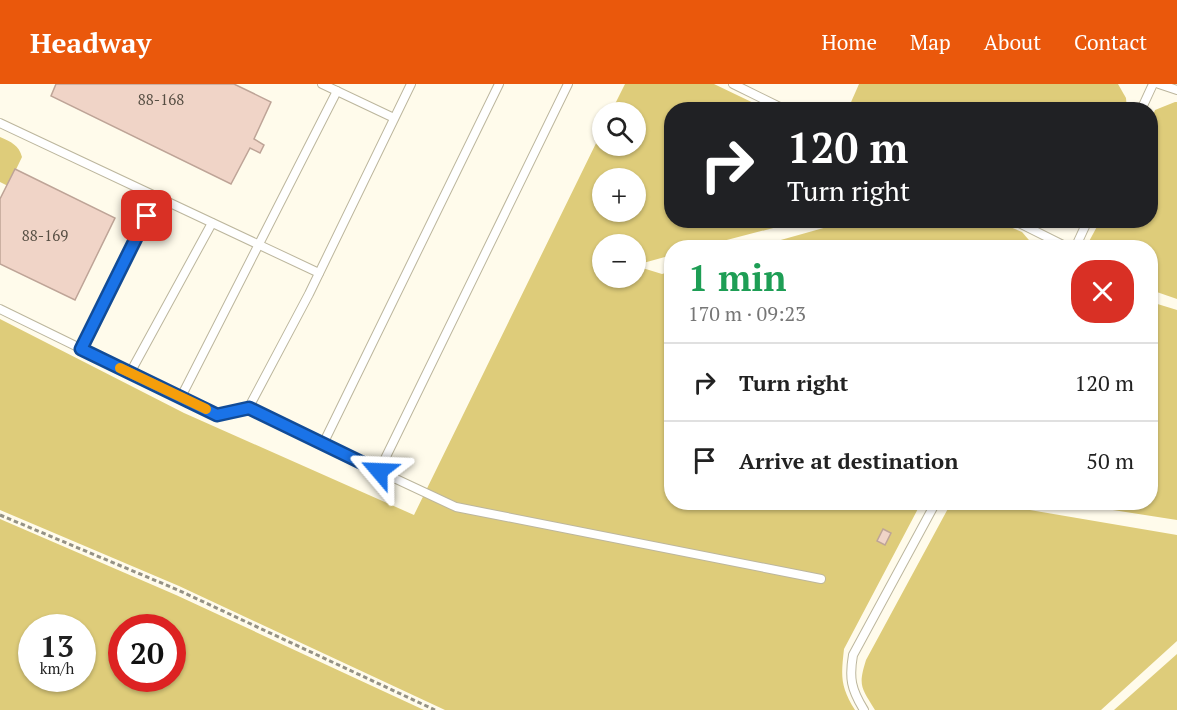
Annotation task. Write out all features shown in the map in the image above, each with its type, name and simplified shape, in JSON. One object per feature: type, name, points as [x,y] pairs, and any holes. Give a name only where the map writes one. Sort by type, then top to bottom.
[{"type":"lane","points":[[322,84],[394,118]]},
{"type":"lane","points":[[249,408],[319,273],[411,84]]},
{"type":"lane","points":[[324,444],[499,84]]},
{"type":"lane","points":[[379,471],[568,84]]},
{"type":"lane","points":[[733,84],[770,102]]},
{"type":"lane","points":[[1145,102],[1153,84]]},
{"type":"lane","points":[[1159,84],[1177,90]]},
{"type":"lane","points":[[181,397],[337,91]]},
{"type":"lane","points":[[0,123],[319,273]]},
{"type":"lane","points":[[81,349],[156,197]]},
{"type":"lane","points":[[130,373],[212,223]]},
{"type":"lane","points":[[1030,228],[1053,240]]},
{"type":"lane","points":[[0,309],[217,415],[249,408],[456,507],[821,579]]},
{"type":"lane","points":[[864,710],[854,694],[850,673],[853,655],[932,510]]},
{"type":"path","points":[[0,515],[178,591],[435,710]]},
{"type":"shaded area","points":[[625,84],[714,84],[751,102],[664,102],[664,228],[773,228],[727,240],[664,240],[664,257],[646,262],[646,234],[592,234],[592,288],[646,288],[646,269],[664,273],[664,510],[917,510],[844,649],[842,667],[844,687],[855,710],[445,710],[179,586],[0,510],[0,319],[184,413],[414,515],[592,151],[592,156],[646,156],[646,102],[616,102]]},
{"type":"shaded area","points":[[859,84],[1118,84],[1126,102],[851,102]]},
{"type":"shaded area","points":[[1177,102],[1177,299],[1158,292],[1158,240],[1090,240],[1096,228],[1158,228],[1158,109]]},
{"type":"shaded area","points":[[0,137],[17,147],[22,157],[8,186],[0,182]]},
{"type":"shaded area","points":[[824,228],[1013,228],[1022,232],[1029,240],[781,240]]},
{"type":"shaded area","points":[[1158,304],[1177,310],[1177,520],[1113,510],[1158,510]]},
{"type":"shaded area","points":[[947,510],[1030,510],[1177,535],[1177,641],[1101,710],[875,710],[862,686],[866,660]]},
{"type":"shaded area","points":[[0,519],[176,595],[424,710],[0,710]]},
{"type":"shaded area","points":[[1177,654],[1177,710],[1114,710]]},
{"type":"building","points":[[56,84],[234,84],[271,102],[254,139],[264,145],[260,153],[250,148],[231,184],[51,96]]},
{"type":"building","points":[[15,169],[115,218],[75,300],[0,264],[0,199]]},
{"type":"building","points":[[883,529],[891,533],[885,545],[877,541]]},
{"type":"slow traffic","points":[[120,368],[206,409]]},
{"type":"route","points":[[147,216],[81,349],[217,415],[249,408],[379,471]]}]
